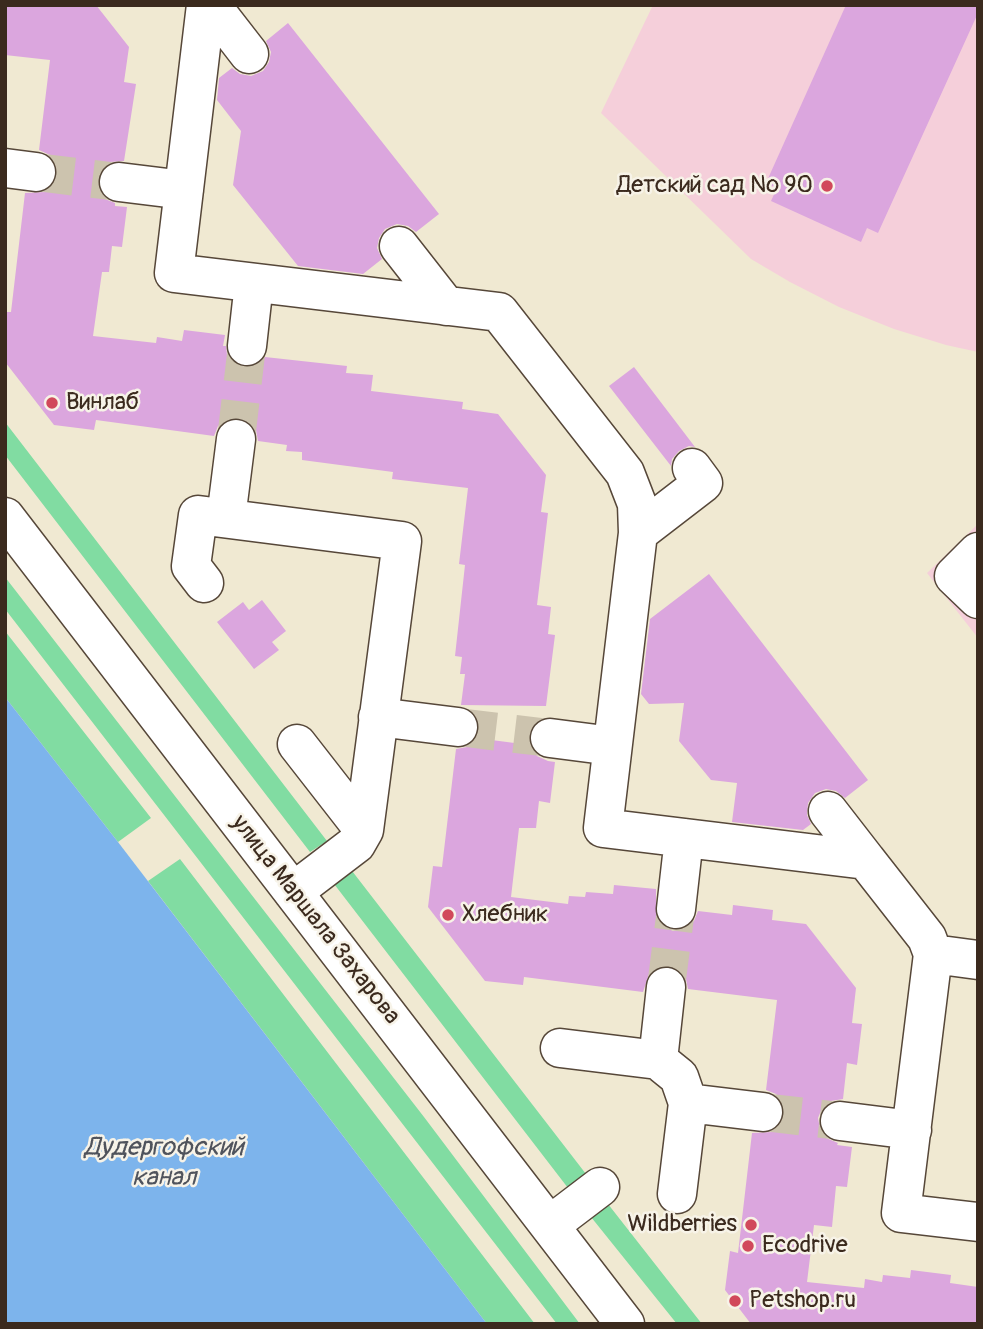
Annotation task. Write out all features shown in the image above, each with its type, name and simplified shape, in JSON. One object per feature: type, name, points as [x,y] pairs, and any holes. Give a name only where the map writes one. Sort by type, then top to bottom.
[{"type":"street","points":[[209,5],[249,54]]},
{"type":"street","points":[[209,5],[174,273],[499,312],[625,473],[637,503],[638,533],[603,828],[866,860]]},
{"type":"street","points":[[120,182],[184,190]]},
{"type":"street","points":[[398,246],[446,306]]},
{"type":"street","points":[[247,346],[254,283]]},
{"type":"street","points":[[204,583],[191,566],[212,517],[236,439]]},
{"type":"street","points":[[638,533],[703,483],[692,468]]},
{"type":"street","name":"улица Маршала Захарова","points":[[5,517],[625,1324]]},
{"type":"street","points":[[212,517],[402,541],[363,830],[356,844],[293,892]]},
{"type":"street","points":[[978,552],[954,576],[978,599]]},
{"type":"street","points":[[378,718],[458,727]]},
{"type":"street","points":[[550,738],[612,746]]},
{"type":"street","points":[[297,744],[363,830]]},
{"type":"street","points":[[828,811],[927,937],[933,954],[901,1213],[978,1222]]},
{"type":"street","points":[[676,909],[684,838]]},
{"type":"street","points":[[933,954],[978,960]]},
{"type":"street","points":[[658,1060],[666,987]]},
{"type":"street","points":[[560,1048],[658,1060],[679,1077],[688,1103],[677,1194]]},
{"type":"street","points":[[688,1103],[763,1112]]},
{"type":"street","points":[[840,1121],[912,1130]]},
{"type":"street","points":[[550,1226],[600,1187]]},
{"type":"shaded area","name":"Детский сад № 90","points":[[653,5],[978,5],[978,352],[894,329],[839,307],[751,259],[601,113]]},
{"type":"shaded area","points":[[978,524],[978,638],[927,573]]},
{"type":"green space","points":[[5,422],[327,841],[310,852],[5,455]]},
{"type":"green space","points":[[5,577],[424,1117],[580,1324],[557,1324],[5,609]]},
{"type":"green space","points":[[5,631],[151,818],[118,842],[5,697]]},
{"type":"green space","points":[[180,859],[535,1324],[487,1324],[148,881]]},
{"type":"green space","points":[[349,867],[586,1174],[568,1188],[331,880]]},
{"type":"green space","points":[[608,1204],[702,1324],[677,1324],[591,1217]]},
{"type":"water","name":"Дудергофский канал","points":[[5,697],[118,842],[487,1324],[5,1324]]},
{"type":"building","points":[[5,5],[96,5],[129,47],[124,82],[136,84],[124,161],[110,162],[101,169],[97,180],[99,191],[105,199],[115,203],[115,206],[127,207],[122,247],[112,246],[109,272],[102,272],[93,336],[156,343],[157,337],[182,341],[184,330],[225,335],[223,346],[226,346],[227,355],[234,363],[244,368],[256,366],[265,357],[347,366],[346,373],[373,375],[371,391],[463,402],[462,409],[498,414],[546,475],[541,512],[548,513],[537,605],[551,607],[548,634],[555,635],[546,706],[461,705],[465,674],[460,674],[462,657],[455,656],[465,565],[459,564],[468,488],[392,479],[393,472],[302,460],[302,452],[286,451],[287,445],[258,441],[256,430],[250,422],[239,417],[227,419],[218,426],[214,436],[96,420],[94,430],[54,425],[5,362],[5,312],[11,312],[25,193],[45,192],[54,185],[58,174],[56,163],[50,155],[39,150],[50,60],[5,55]]},
{"type":"building","points":[[846,5],[978,5],[978,13],[878,233],[867,228],[861,242],[771,201],[777,188],[766,183]]},
{"type":"building","points":[[288,23],[439,214],[416,232],[408,226],[397,224],[385,229],[377,248],[382,259],[363,274],[298,266],[233,185],[241,131],[217,100],[219,78],[232,68],[240,74],[251,76],[263,71],[271,52],[266,41]]},
{"type":"building","points":[[634,367],[695,447],[689,446],[679,451],[672,459],[671,466],[609,386]]},
{"type":"building","points":[[709,574],[868,780],[845,798],[836,791],[826,789],[815,793],[808,803],[807,815],[811,824],[803,830],[732,822],[737,783],[711,780],[679,741],[684,703],[649,704],[641,694],[650,619]]},
{"type":"building","points":[[262,600],[286,631],[272,642],[279,650],[254,669],[217,622],[243,602],[249,610]]},
{"type":"building","points":[[476,738],[530,745],[537,756],[555,762],[550,803],[539,801],[536,828],[519,828],[511,897],[568,904],[569,896],[585,897],[586,892],[613,894],[614,885],[656,889],[656,917],[663,926],[673,931],[685,929],[694,921],[698,911],[732,915],[733,905],[773,910],[772,920],[806,924],[856,988],[852,1023],[862,1024],[857,1065],[847,1063],[843,1099],[831,1101],[822,1108],[818,1118],[820,1129],[826,1138],[838,1143],[837,1145],[852,1147],[847,1187],[836,1186],[832,1227],[814,1225],[807,1282],[864,1288],[865,1279],[882,1282],[883,1275],[910,1278],[911,1270],[951,1275],[950,1283],[978,1287],[978,1324],[751,1324],[725,1290],[730,1251],[738,1253],[752,1133],[772,1132],[781,1125],[785,1115],[783,1103],[776,1094],[766,1090],[777,1000],[688,989],[686,979],[679,970],[668,965],[657,967],[649,974],[643,992],[524,977],[523,985],[485,981],[428,907],[433,866],[442,867],[456,749],[467,747]]},
{"type":"tunnel","points":[[36,172],[119,182]]},
{"type":"tunnel","points":[[236,439],[247,346]]},
{"type":"tunnel","points":[[458,727],[550,738]]},
{"type":"tunnel","points":[[666,987],[676,909]]},
{"type":"tunnel","points":[[763,1112],[840,1121]]},
{"type":"place","name":"Детский сад № 90","points":[[827,186]]},
{"type":"place","name":"Винлаб","points":[[52,403]]},
{"type":"place","name":"Хлебник","points":[[448,915]]},
{"type":"place","name":"Wildberries","points":[[751,1225]]},
{"type":"place","name":"Ecodrive","points":[[748,1246]]},
{"type":"place","name":"Petshop.ru","points":[[735,1301]]}]
